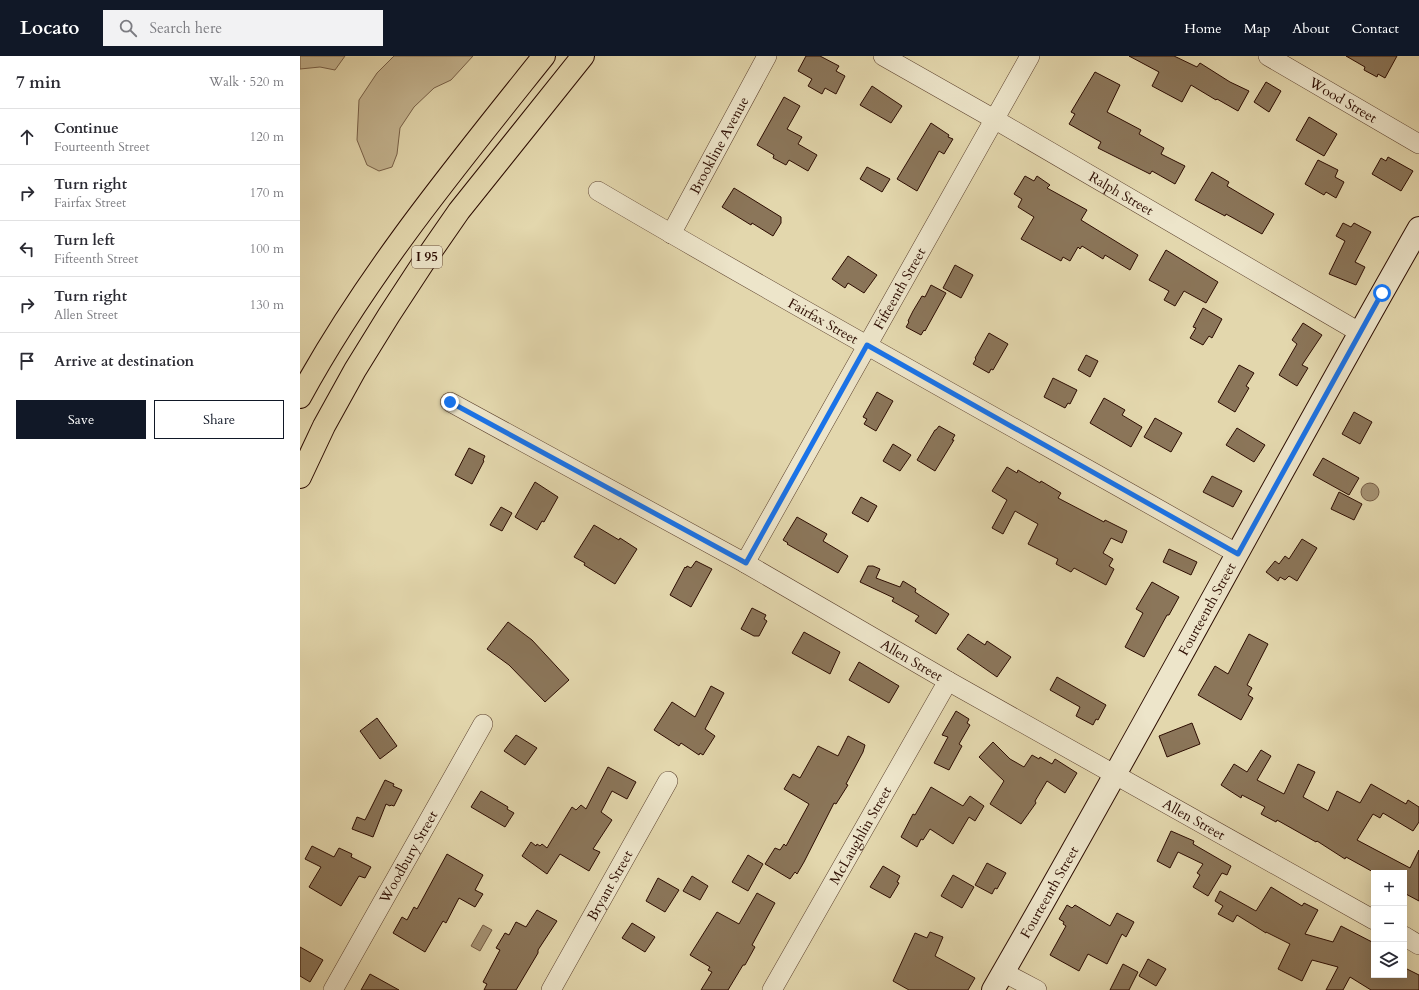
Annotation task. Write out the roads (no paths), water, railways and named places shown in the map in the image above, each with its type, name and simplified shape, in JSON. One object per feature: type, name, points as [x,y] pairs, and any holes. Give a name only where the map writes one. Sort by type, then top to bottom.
[{"type":"highway","name":"I 95","points":[[300,397],[334,339],[402,238],[438,189],[544,56]]},
{"type":"highway","name":"I 95","points":[[300,477],[324,426],[355,370],[422,263],[459,212],[583,56]]},
{"type":"street","name":"Brookline Avenue","points":[[671,234],[767,56]]},
{"type":"street","name":"Ralph Street","points":[[883,56],[1359,332]]},
{"type":"street","name":"Fifteenth Street","points":[[746,563],[1030,56]]},
{"type":"street","name":"Wood Street","points":[[1268,56],[1419,144]]},
{"type":"street","name":"Fairfax Street","points":[[598,191],[671,234],[1238,554]]},
{"type":"street","name":"Fourteenth Street","points":[[998,981],[1116,774],[1359,332],[1419,228]]},
{"type":"street","name":"Allen Street","points":[[450,402],[746,563],[948,681],[1371,918]]},
{"type":"street","name":"McLaughlin Street","points":[[772,990],[948,681]]},
{"type":"street","name":"Woodbury Street","points":[[333,990],[483,724]]},
{"type":"street","name":"Bryant Street","points":[[551,990],[668,781]]},
{"type":"street","points":[[1407,938],[1419,945]]},
{"type":"street","points":[[998,981],[1037,990]]}]
